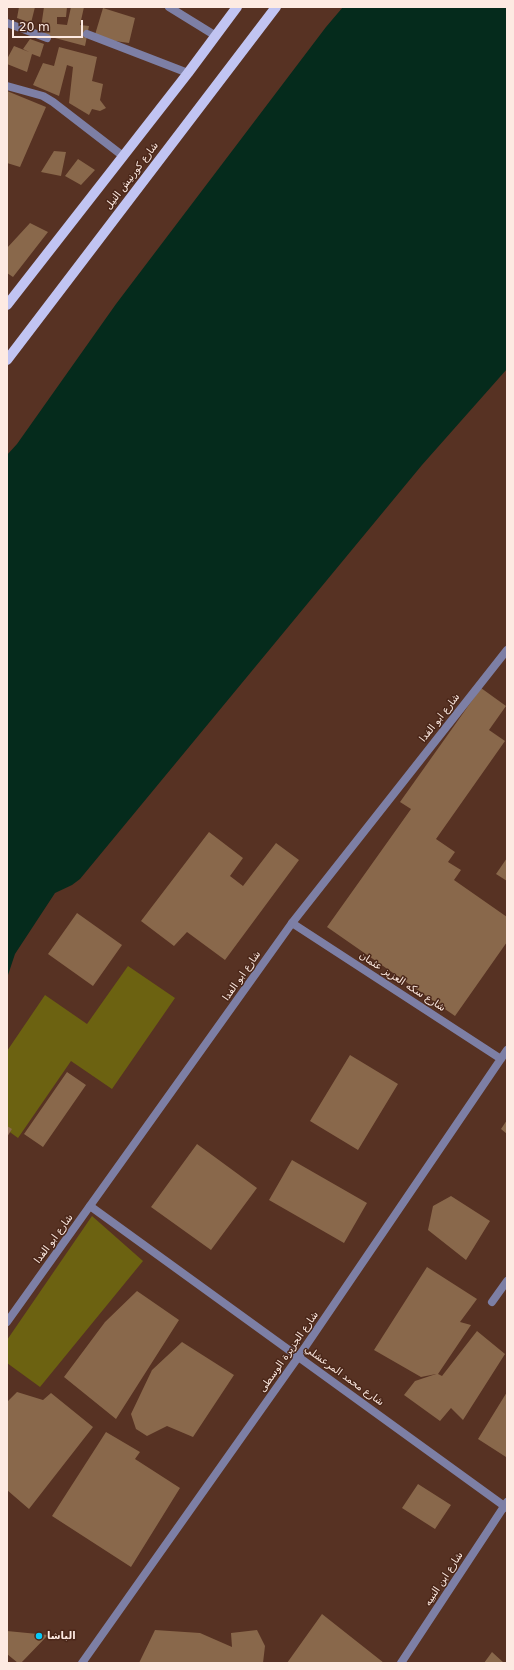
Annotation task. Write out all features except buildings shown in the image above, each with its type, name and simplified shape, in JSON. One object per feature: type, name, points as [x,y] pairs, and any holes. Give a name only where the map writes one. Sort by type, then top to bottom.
[{"type":"main road","name":"شارع كورنيش النيل","points":[[7,305],[188,73],[237,7]]},
{"type":"main road","name":"شارع كورنيش النيل","points":[[7,360],[276,7]]},
{"type":"street","points":[[169,7],[216,36]]},
{"type":"street","points":[[7,24],[48,38]]},
{"type":"street","points":[[87,34],[188,73]]},
{"type":"street","points":[[7,86],[43,96],[53,102],[123,156]]},
{"type":"street","name":"شارع ابو الفدا","points":[[7,1322],[292,923],[504,659],[507,650]]},
{"type":"street","name":"شارع سكه العزيز عثمان","points":[[292,923],[501,1059]]},
{"type":"street","name":"شارع الجزيرة الوسطى","points":[[82,1663],[299,1356],[507,1050]]},
{"type":"street","name":"شارع محمد المرعشلي","points":[[90,1206],[506,1506]]},
{"type":"street","points":[[492,1302],[507,1281]]},
{"type":"street","name":"شارع ابن النبيه","points":[[401,1663],[506,1506]]},
{"type":"shaded area","points":[[343,7],[507,7],[507,369],[422,465],[80,879],[72,885],[55,893],[15,954],[7,978],[7,455],[17,444],[116,304],[326,27]]},
{"type":"shaded area","points":[[128,966],[175,998],[112,1089],[71,1061],[18,1138],[7,1130],[7,1051],[45,995],[87,1024]]},
{"type":"shaded area","points":[[92,1216],[143,1261],[40,1387],[7,1363],[7,1340]]},
{"type":"place","name":"الباشا","points":[[39,1636]]}]
